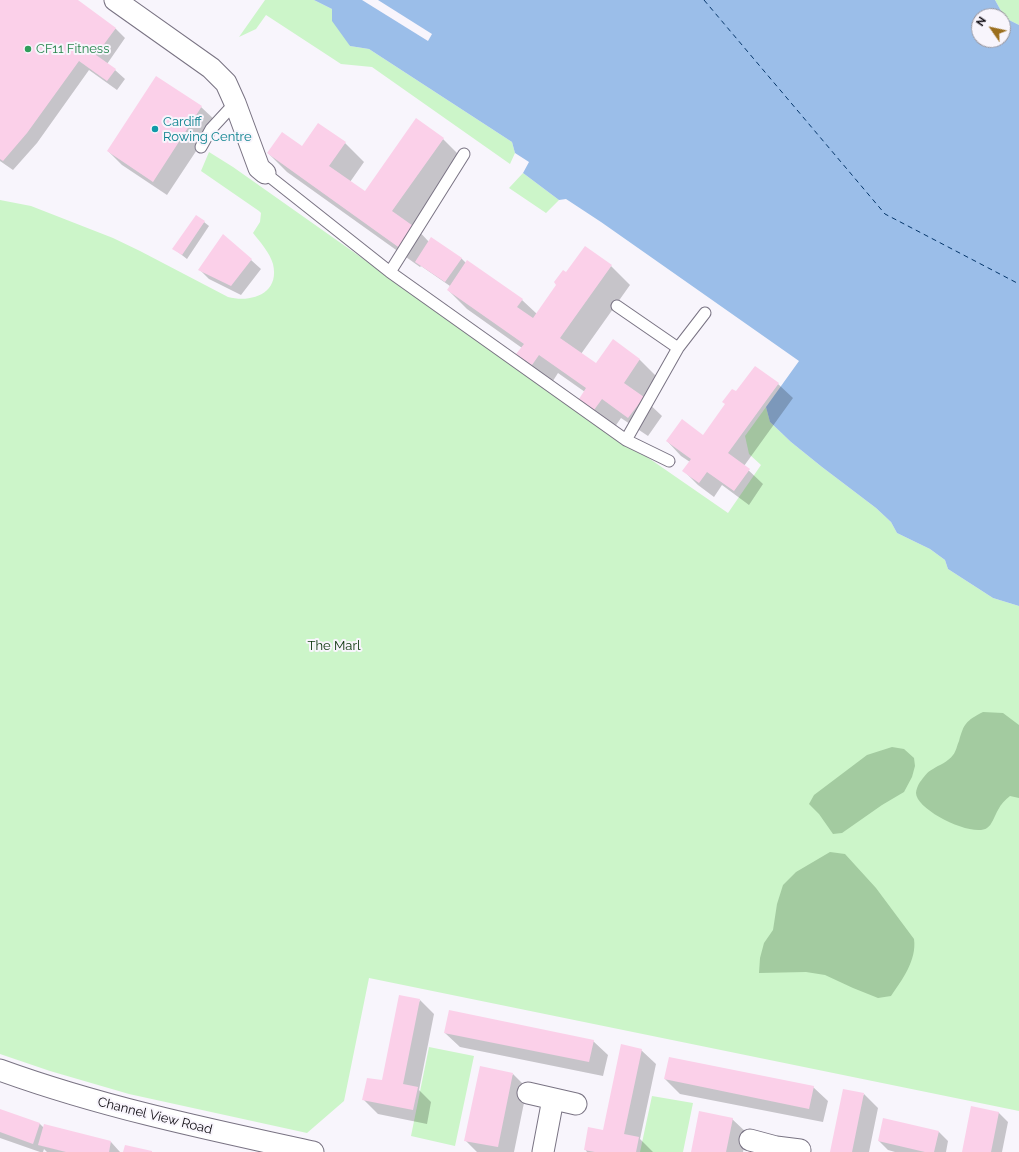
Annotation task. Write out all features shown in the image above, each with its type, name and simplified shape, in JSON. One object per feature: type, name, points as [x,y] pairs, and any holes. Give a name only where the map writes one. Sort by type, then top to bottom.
[{"type":"street","points":[[115,0],[211,68],[226,83],[259,168],[265,173]]},
{"type":"street","name":"Channel View Road","points":[[0,1070],[57,1089],[140,1113],[313,1152]]},
{"type":"street","points":[[528,1093],[576,1104]]},
{"type":"street","points":[[543,1152],[553,1099]]},
{"type":"street","points":[[750,1140],[776,1150],[800,1150]]},
{"type":"lane","points":[[201,147],[211,129],[235,103]]},
{"type":"lane","points":[[390,272],[464,154]]},
{"type":"lane","points":[[265,173],[390,272],[626,440],[669,461]]},
{"type":"lane","points":[[617,306],[678,348]]},
{"type":"lane","points":[[626,440],[678,348],[704,313]]},
{"type":"green space","points":[[265,0],[314,0],[332,9],[350,46],[369,49],[512,142],[515,153],[510,164],[372,67],[341,64],[266,15],[256,29],[239,37]]},
{"type":"green space","points":[[995,0],[1019,0],[1019,25],[1011,21],[1011,8],[999,8]]},
{"type":"green space","name":"The Marl","points":[[209,152],[233,167],[491,349],[728,513],[761,465],[749,454],[745,436],[766,407],[770,422],[791,442],[876,508],[891,522],[897,533],[930,549],[945,560],[948,569],[993,598],[1019,606],[1019,1111],[369,978],[344,1101],[307,1133],[129,1094],[50,1071],[0,1054],[0,200],[31,206],[113,238],[228,297],[246,299],[254,297],[262,294],[268,289],[272,283],[274,274],[270,256],[253,233],[260,222],[261,213],[201,171]]},
{"type":"green space","points":[[523,173],[559,200],[546,213],[509,188]]},
{"type":"green space","points":[[983,712],[1003,713],[1019,725],[1019,798],[1010,796],[1000,806],[989,827],[980,830],[958,826],[946,821],[925,807],[918,800],[916,793],[919,783],[927,773],[954,754],[962,730],[966,723]]},
{"type":"green space","points":[[892,747],[904,749],[914,758],[915,766],[912,777],[904,792],[882,805],[842,833],[833,834],[819,814],[809,804],[814,795],[867,755]]},
{"type":"green space","points":[[830,852],[845,854],[876,888],[914,939],[911,962],[891,996],[878,998],[825,975],[806,972],[759,973],[760,958],[764,943],[773,930],[777,904],[783,885],[796,872]]},
{"type":"green space","points":[[429,1047],[474,1056],[455,1146],[411,1136]]},
{"type":"green space","points":[[652,1096],[693,1103],[683,1152],[640,1152]]},
{"type":"water","points":[[314,0],[995,0],[999,8],[971,8],[971,48],[1011,48],[1011,21],[1019,25],[1019,606],[993,598],[948,569],[945,560],[930,549],[897,533],[891,522],[876,508],[791,442],[770,422],[766,407],[799,361],[601,222],[566,199],[559,200],[523,173],[529,162],[515,153],[512,142],[369,49],[350,46],[332,21],[332,9]]},
{"type":"pier","points":[[362,0],[378,0],[432,34],[428,41]]},
{"type":"building","points":[[0,0],[78,0],[116,28],[96,55],[116,69],[107,81],[79,61],[27,133],[3,161],[0,159]]},
{"type":"building","name":"Cardiff Rowing Centre","points":[[156,76],[202,106],[153,182],[107,151]]},
{"type":"building","points":[[416,118],[444,138],[392,211],[416,228],[401,249],[267,153],[282,132],[302,146],[318,123],[346,142],[329,166],[365,191]]},
{"type":"building","points":[[196,215],[205,221],[182,255],[172,249]]},
{"type":"building","points":[[223,234],[252,259],[231,286],[198,270]]},
{"type":"building","points":[[431,237],[462,258],[445,282],[415,262]]},
{"type":"building","points":[[585,246],[612,265],[560,338],[596,363],[613,339],[640,359],[624,383],[644,397],[628,418],[602,399],[594,410],[579,399],[586,388],[539,355],[532,365],[516,354],[524,344],[447,290],[467,260],[523,299],[517,307],[533,318],[556,285],[554,282],[563,270],[566,272]]},
{"type":"building","points":[[755,366],[779,383],[728,453],[750,469],[734,491],[707,472],[699,483],[682,471],[691,459],[666,441],[682,419],[703,435],[725,404],[722,402],[732,389],[736,391]]},
{"type":"building","points":[[399,995],[420,999],[403,1084],[418,1087],[413,1110],[362,1100],[367,1078],[382,1080]]},
{"type":"building","points":[[449,1010],[594,1040],[589,1062],[444,1033]]},
{"type":"building","points":[[621,1044],[642,1049],[624,1134],[639,1137],[636,1152],[595,1152],[584,1150],[588,1127],[603,1130]]},
{"type":"building","points":[[669,1057],[814,1086],[809,1109],[664,1079]]},
{"type":"building","points":[[480,1066],[513,1073],[498,1147],[464,1141]]},
{"type":"building","points":[[843,1089],[864,1093],[852,1152],[830,1152]]},
{"type":"building","points":[[971,1106],[999,1112],[991,1152],[962,1152]]},
{"type":"building","points":[[0,1109],[40,1123],[33,1144],[0,1132]]},
{"type":"building","points":[[699,1111],[733,1118],[726,1152],[691,1152]]},
{"type":"building","points":[[883,1118],[939,1131],[934,1152],[925,1152],[878,1141]]},
{"type":"building","points":[[44,1124],[111,1141],[109,1152],[66,1152],[38,1145]]},
{"type":"building","points":[[125,1145],[152,1151],[152,1152],[123,1152]]},
{"type":"ferry route","points":[[704,0],[885,214],[1019,284]]},
{"type":"place","name":"CF11 Fitness","points":[[28,49]]},
{"type":"place","name":"Cardiff Rowing Centre","points":[[155,129]]}]
